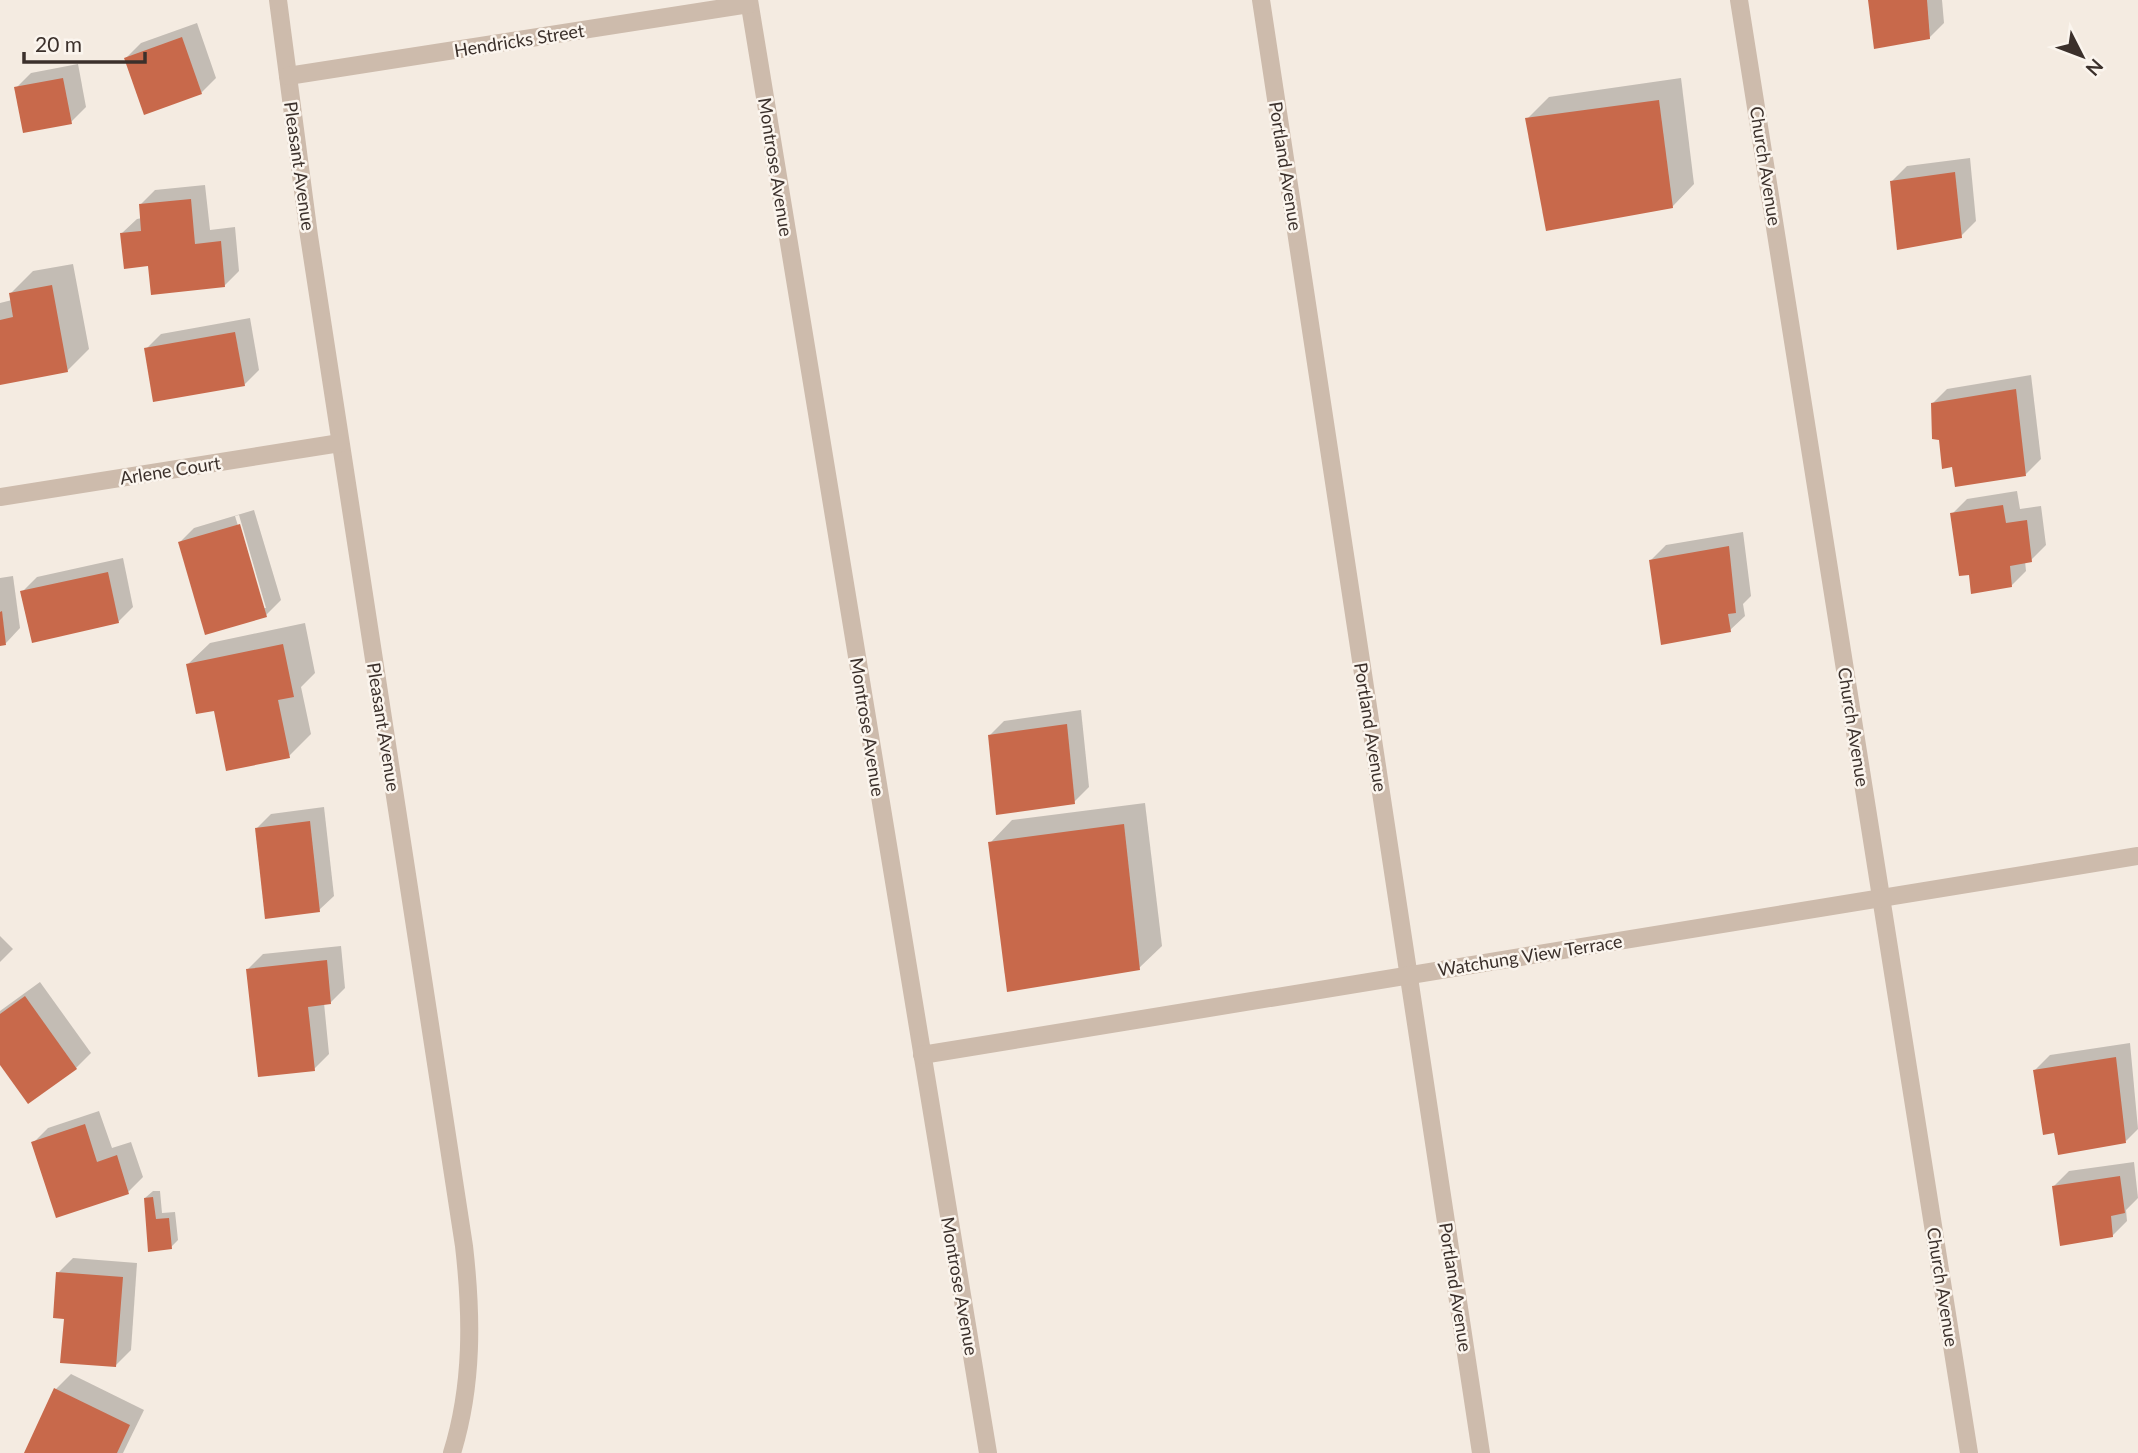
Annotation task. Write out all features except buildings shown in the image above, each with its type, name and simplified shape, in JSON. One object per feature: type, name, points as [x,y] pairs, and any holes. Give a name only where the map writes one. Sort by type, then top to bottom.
[{"type":"street","name":"Pleasant Avenue","points":[[278,0],[341,443],[470,1295],[466,1394],[452,1453]]},
{"type":"street","name":"Portland Avenue","points":[[1261,0],[1481,1453]]},
{"type":"street","name":"Church Avenue","points":[[1739,0],[1969,1453]]},
{"type":"street","name":"Hendricks Street","points":[[288,76],[749,2]]},
{"type":"street","name":"Montrose Avenue","points":[[749,2],[988,1453]]},
{"type":"street","name":"Arlene Court","points":[[0,497],[341,443]]},
{"type":"street","name":"Watchung View Terrace","points":[[922,1055],[2138,856]]}]
